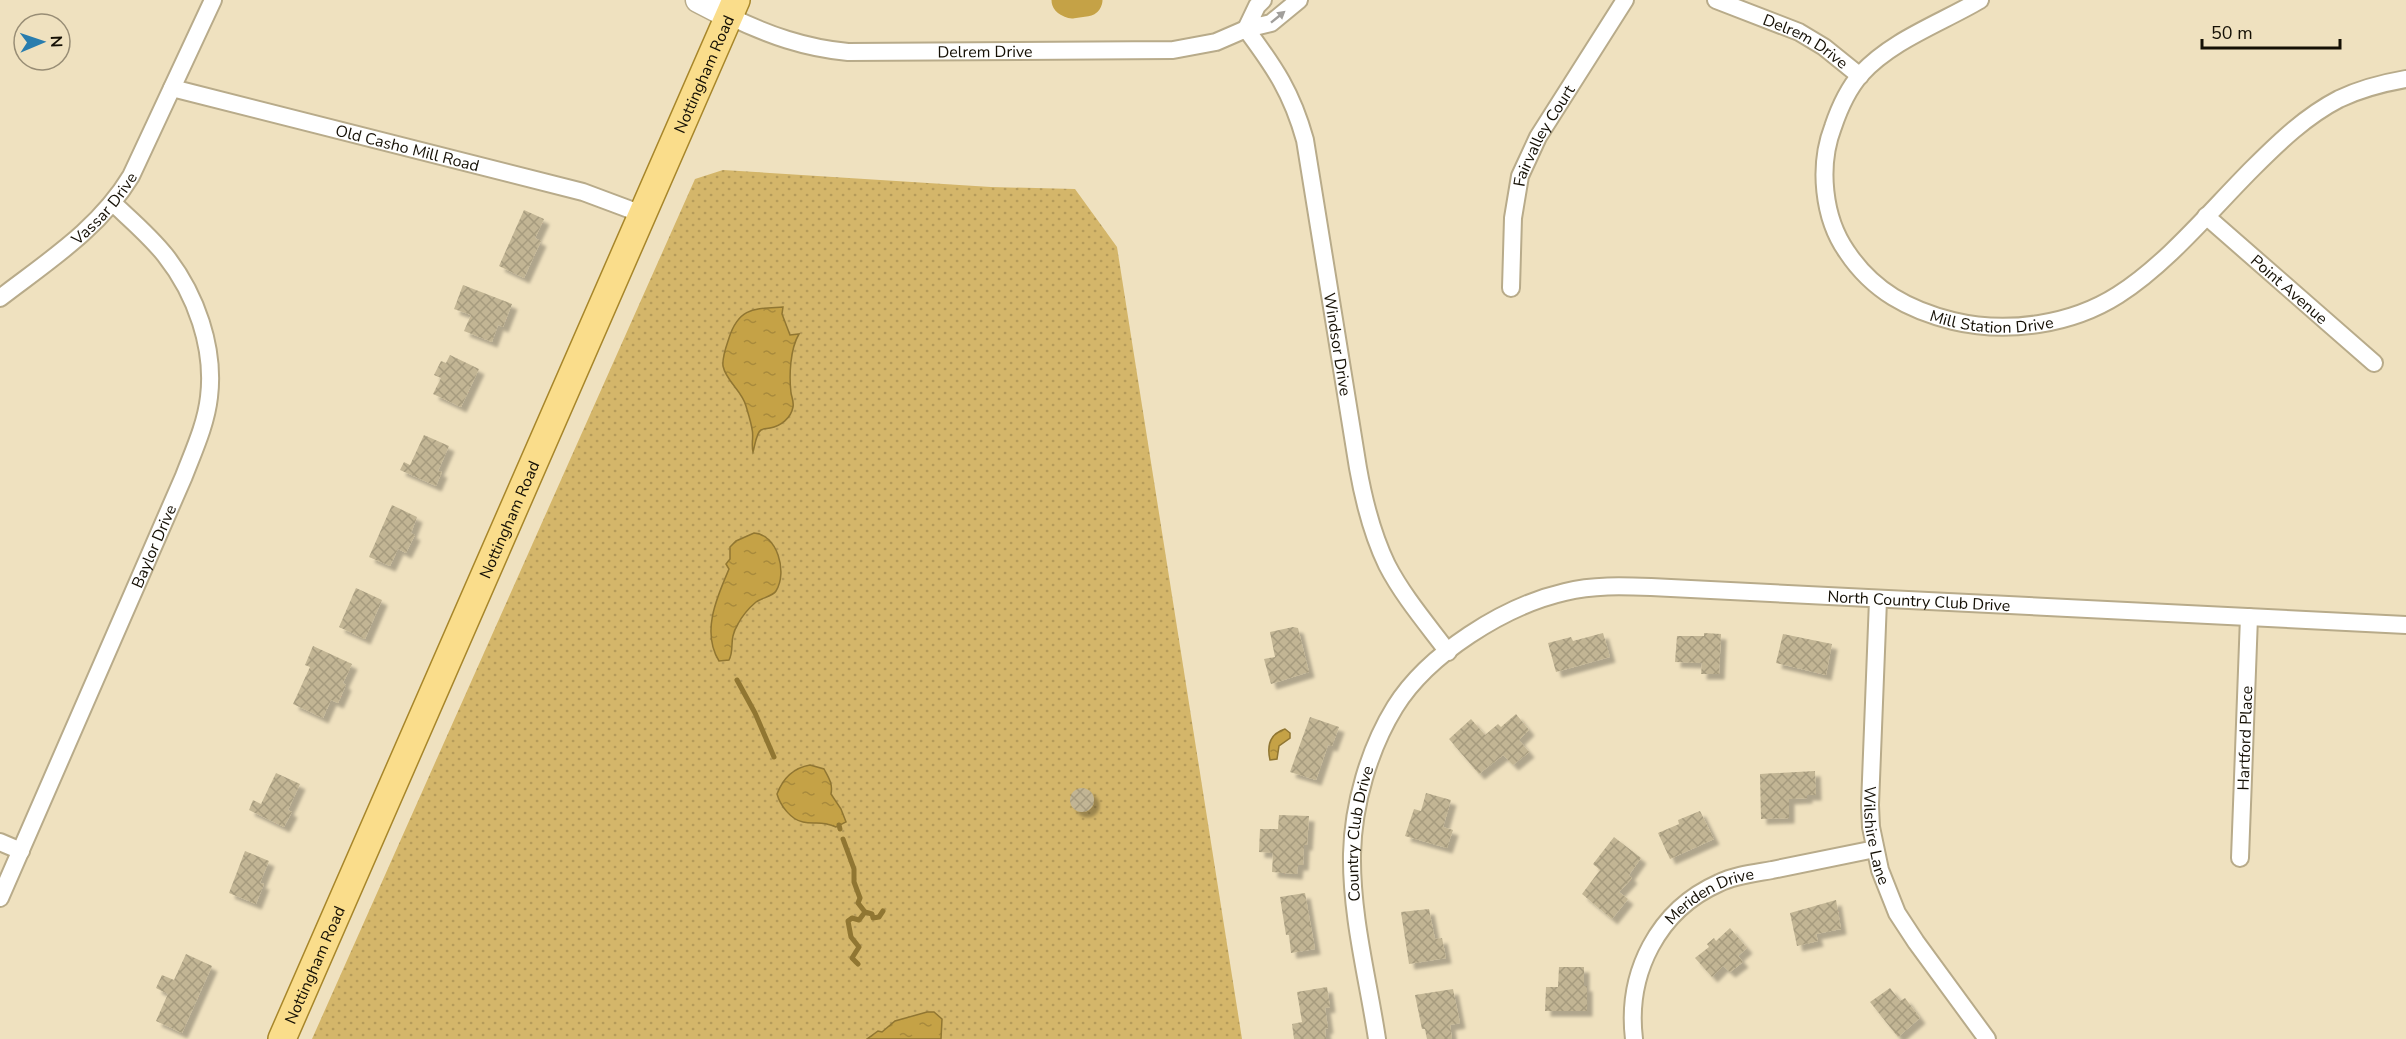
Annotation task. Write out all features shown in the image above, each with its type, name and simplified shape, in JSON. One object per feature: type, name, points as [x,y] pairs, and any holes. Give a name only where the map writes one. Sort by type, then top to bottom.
[{"type":"main road","name":"Nottingham Road","points":[[282,1039],[732,8]]},
{"type":"street","name":"Vassar Drive","points":[[0,298],[79,237],[113,203],[131,176],[213,0]]},
{"type":"street","points":[[698,0],[732,8]]},
{"type":"street","points":[[1246,29],[1257,6],[1263,0]]},
{"type":"street","name":"Delrem Drive","points":[[732,8],[790,42],[848,52],[1173,50],[1216,42],[1246,29],[1271,23],[1299,0]]},
{"type":"street","name":"Fairvalley Court","points":[[1512,288],[1513,218],[1520,176],[1538,136],[1625,0]]},
{"type":"street","name":"Delrem Drive","points":[[1716,0],[1799,32],[1824,47],[1860,76]]},
{"type":"street","name":"Mill Station Drive","points":[[1980,0],[1895,48],[1872,64],[1860,76],[1845,99],[1831,130],[1825,166],[1827,202],[1832,224],[1842,245],[1857,267],[1875,285],[1911,308],[1967,324],[1996,327],[2047,322],[2072,315],[2116,296],[2136,282],[2275,147],[2319,111],[2363,89],[2406,79]]},
{"type":"street","name":"Windsor Drive","points":[[1246,29],[1286,86],[1305,140],[1358,468],[1371,525],[1388,566],[1402,590],[1448,652]]},
{"type":"street","name":"Old Casho Mill Road","points":[[172,88],[583,192],[642,214]]},
{"type":"street","name":"Baylor Drive","points":[[0,898],[184,476],[203,425],[209,397],[207,347],[201,323],[190,296],[165,256],[113,203]]},
{"type":"street","name":"Point Avenue","points":[[2206,216],[2374,363]]},
{"type":"street","name":"North Country Club Drive","points":[[1448,652],[1474,632],[1514,608],[1541,598],[1592,588],[1651,587],[2406,625]]},
{"type":"street","name":"Wilshire Lane","points":[[1878,600],[1870,773],[1871,827],[1880,870],[1897,913],[1987,1039]]},
{"type":"street","name":"Hartford Place","points":[[2240,858],[2249,617]]},
{"type":"street","name":"Country Club Drive","points":[[1377,1039],[1353,882],[1354,827],[1367,771],[1385,725],[1408,689],[1448,652]]},
{"type":"street","points":[[0,843],[21,851]]},
{"type":"street","name":"Meriden Drive","points":[[1634,1039],[1633,1000],[1645,956],[1657,934],[1689,901],[1721,882],[1875,849]]},
{"type":"shaded area","points":[[723,170],[991,187],[1075,189],[1117,247],[1242,1039],[312,1039],[695,179]]},
{"type":"water","points":[[783,307],[782,314],[790,335],[799,334],[791,363],[790,386],[793,407],[788,418],[782,423],[759,432],[753,452],[753,432],[746,406],[725,371],[724,356],[733,328],[743,315],[764,308]]},
{"type":"water","points":[[754,533],[769,540],[778,555],[781,574],[779,583],[775,593],[756,602],[748,609],[733,635],[729,660],[719,661],[711,638],[711,627],[716,603],[729,569],[726,564],[730,559],[730,547],[736,541]]},
{"type":"water","points":[[1285,729],[1290,733],[1290,738],[1279,746],[1277,759],[1270,760],[1270,742],[1275,734]]},
{"type":"water","points":[[810,765],[824,769],[831,784],[831,794],[846,822],[836,827],[807,823],[794,818],[783,807],[777,794],[782,783],[794,771]]},
{"type":"water","points":[[934,1012],[942,1019],[941,1039],[867,1039],[878,1031],[882,1032],[895,1021]]},
{"type":"building","points":[[524,210],[544,219],[535,238],[541,241],[524,278],[499,266]]},
{"type":"building","points":[[463,285],[512,304],[503,327],[498,325],[492,342],[464,331],[471,315],[454,309]]},
{"type":"building","points":[[450,355],[479,369],[461,407],[433,394],[441,378],[434,375],[441,361],[446,363]]},
{"type":"building","points":[[424,435],[449,446],[438,471],[442,472],[436,486],[400,470],[404,462],[410,465]]},
{"type":"building","points":[[392,505],[417,517],[411,533],[415,535],[406,553],[398,549],[390,566],[369,557]]},
{"type":"building","points":[[356,588],[382,600],[365,639],[339,627]]},
{"type":"building","points":[[1298,628],[1309,672],[1271,684],[1264,659],[1275,657],[1270,632]]},
{"type":"building","points":[[1603,633],[1610,657],[1556,672],[1548,643],[1571,637],[1573,641]]},
{"type":"building","points":[[1704,633],[1721,634],[1719,674],[1701,674],[1702,663],[1675,662],[1677,636],[1704,636]]},
{"type":"building","points":[[1783,634],[1832,644],[1826,675],[1776,663]]},
{"type":"building","points":[[313,646],[352,664],[343,683],[346,685],[338,703],[331,700],[323,718],[293,704],[310,667],[305,665]]},
{"type":"building","points":[[1516,714],[1529,730],[1519,740],[1529,752],[1513,765],[1503,755],[1479,774],[1449,739],[1471,719],[1485,735],[1498,724],[1501,727]]},
{"type":"building","points":[[1310,717],[1339,727],[1332,746],[1328,745],[1316,780],[1290,772]]},
{"type":"building","points":[[1815,771],[1816,795],[1789,799],[1789,818],[1761,819],[1760,774]]},
{"type":"building","points":[[276,773],[300,784],[288,810],[292,812],[284,827],[249,810],[253,800],[261,804]]},
{"type":"building","points":[[1082,788],[1090,792],[1094,800],[1090,808],[1082,812],[1074,808],[1070,800],[1074,792]]},
{"type":"building","points":[[1426,793],[1451,800],[1443,827],[1453,830],[1447,848],[1405,836],[1414,809],[1421,811]]},
{"type":"building","points":[[1700,811],[1714,839],[1670,859],[1658,833],[1679,824],[1678,820]]},
{"type":"building","points":[[1279,815],[1309,816],[1303,865],[1298,865],[1297,874],[1272,872],[1273,853],[1259,852],[1260,829],[1278,829]]},
{"type":"building","points":[[1614,837],[1641,858],[1629,875],[1632,878],[1619,892],[1628,899],[1612,919],[1582,894],[1600,870],[1593,864]]},
{"type":"building","points":[[245,851],[269,861],[260,883],[264,884],[256,904],[229,893]]},
{"type":"building","points":[[1305,893],[1315,949],[1291,953],[1280,897]]},
{"type":"building","points":[[1836,900],[1841,929],[1816,934],[1818,941],[1797,946],[1790,913]]},
{"type":"building","points":[[1429,909],[1435,939],[1442,938],[1446,958],[1409,964],[1401,912]]},
{"type":"building","points":[[1730,928],[1747,948],[1738,956],[1743,962],[1730,972],[1723,966],[1712,977],[1695,958],[1709,947],[1707,944],[1714,938],[1716,941]]},
{"type":"building","points":[[186,954],[212,966],[182,1033],[156,1021],[168,994],[156,988],[162,975],[174,980]]},
{"type":"building","points":[[1559,967],[1584,967],[1587,1011],[1545,1011],[1546,987],[1558,987]]},
{"type":"building","points":[[1327,987],[1330,1007],[1325,1008],[1328,1028],[1325,1029],[1326,1039],[1294,1039],[1292,1024],[1302,1022],[1297,992]]},
{"type":"building","points":[[1890,988],[1900,1001],[1905,998],[1920,1018],[1898,1037],[1870,1002]]},
{"type":"building","points":[[1453,989],[1460,1023],[1450,1025],[1452,1039],[1427,1039],[1425,1029],[1422,1029],[1415,995]]},
{"type":"waterway","points":[[1068,0],[1072,2],[1086,0]]},
{"type":"waterway","points":[[737,680],[755,713],[774,757]]},
{"type":"waterway","points":[[839,825],[840,829]]},
{"type":"waterway","points":[[843,839],[854,869],[854,882],[860,898],[858,903],[865,912],[872,914],[873,918],[879,917],[883,911]]},
{"type":"waterway","points":[[858,964],[852,958],[859,947],[851,937],[848,921],[852,918],[859,920],[865,912]]}]
